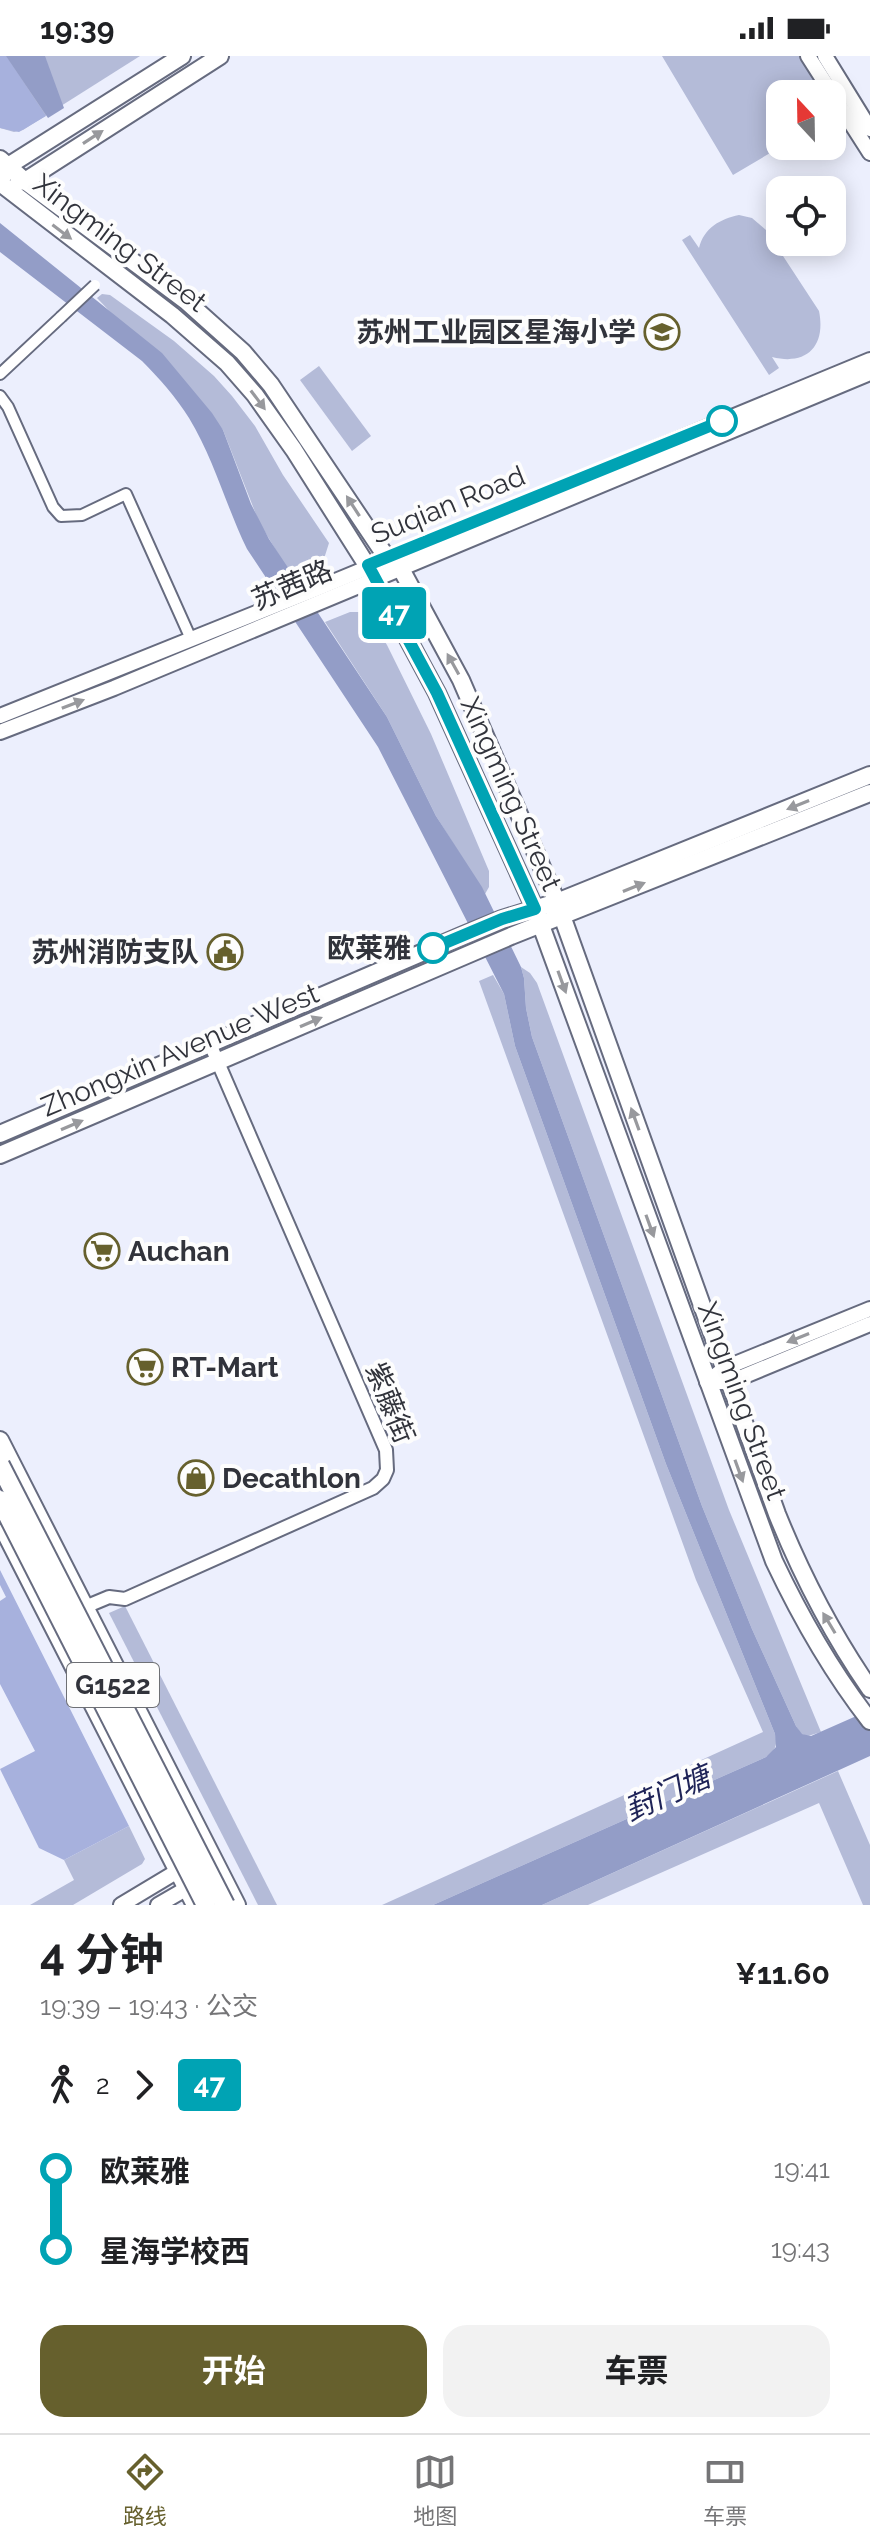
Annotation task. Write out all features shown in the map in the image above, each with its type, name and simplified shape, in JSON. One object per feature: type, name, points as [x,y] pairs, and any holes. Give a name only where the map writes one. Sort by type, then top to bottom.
[{"type":"highway","name":"G1522","points":[[0,1465],[225,1905]]},
{"type":"highway","name":"G1522","points":[[0,1500],[206,1905]]},
{"type":"main road","points":[[182,56],[4,162],[0,184],[25,181],[220,56]]},
{"type":"main road","points":[[808,56],[870,153]]},
{"type":"main road","points":[[825,56],[870,129]]},
{"type":"main road","name":"Xingming Street","points":[[4,162],[186,301],[243,352],[271,385],[393,562],[461,680],[559,909],[797,1563],[870,1689]]},
{"type":"main road","name":"Xingming Street","points":[[0,184],[196,334],[236,373],[294,450],[371,572],[437,693],[538,916],[774,1561],[797,1610],[842,1686],[870,1721]]},
{"type":"main road","name":"Suqian Road","points":[[393,562],[870,360]]},
{"type":"main road","name":"苏茜路","points":[[371,572],[870,373]]},
{"type":"main road","name":"Suqian Road","points":[[319,594],[371,572]]},
{"type":"main road","name":"苏茜路","points":[[0,732],[114,688],[319,594]]},
{"type":"main road","points":[[0,716],[191,639],[275,612]]},
{"type":"main road","name":"Zhongxin Avenue West","points":[[559,909],[870,775]]},
{"type":"main road","name":"Zhongxin Avenue West","points":[[0,1134],[502,919],[538,916],[559,909],[870,793]]},
{"type":"main road","name":"Zhongxin Avenue West","points":[[0,1155],[511,936],[538,916]]},
{"type":"main road","points":[[727,1375],[870,1309]]},
{"type":"main road","points":[[707,1382],[870,1324]]},
{"type":"main road","points":[[0,1440],[237,1905]]},
{"type":"main road","points":[[0,1523],[195,1905]]},
{"type":"main road","points":[[121,1905],[210,1852]]},
{"type":"main road","points":[[158,1905],[219,1869]]},
{"type":"street","points":[[0,374],[111,269]]},
{"type":"street","points":[[0,396],[8,407],[53,507],[61,516],[82,515],[126,494],[191,639]]},
{"type":"street","name":"紫藤街","points":[[85,1607],[109,1597],[125,1599],[319,1513],[373,1488],[387,1470],[389,1459],[384,1444],[210,1044]]},
{"type":"shaded area","points":[[0,56],[140,56],[23,130],[14,132],[0,128]]},
{"type":"shaded area","points":[[0,56],[6,56],[46,116],[19,132],[0,128]]},
{"type":"shaded area","points":[[6,56],[45,56],[64,108],[48,118]]},
{"type":"shaded area","points":[[662,56],[799,56],[814,80],[766,80],[766,155],[733,175]]},
{"type":"shaded area","points":[[739,215],[752,218],[766,230],[766,256],[783,256],[819,311],[820,334],[811,350],[795,359],[772,357],[779,368],[769,375],[682,240],[690,235],[699,248],[705,235],[725,219]]},
{"type":"shaded area","points":[[0,223],[162,353],[223,430],[251,504],[269,539],[387,717],[436,816],[482,887],[521,967],[532,1037],[702,1506],[796,1726],[802,1734],[811,1736],[870,1710],[870,1756],[542,1905],[433,1905],[766,1757],[776,1747],[775,1734],[666,1464],[515,1046],[504,994],[378,747],[247,549],[206,450],[179,403],[142,361],[0,252]]},
{"type":"shaded area","points":[[102,294],[110,295],[174,341],[232,396],[255,426],[283,475],[329,543],[322,565],[292,577],[259,522],[223,430],[97,298]]},
{"type":"shaded area","points":[[319,366],[371,436],[352,451],[300,380]]},
{"type":"shaded area","points":[[350,612],[360,612],[371,620],[387,645],[431,734],[489,871],[489,887],[485,894],[436,816],[387,717],[325,622]]},
{"type":"shaded area","points":[[521,967],[537,983],[729,1510],[821,1732],[808,1736],[801,1734],[796,1726],[702,1506],[532,1037]]},
{"type":"shaded area","points":[[493,975],[504,994],[515,1046],[666,1464],[775,1734],[776,1745],[766,1757],[433,1905],[382,1905],[763,1732],[696,1580],[479,981]]},
{"type":"shaded area","points":[[0,1570],[129,1826],[64,1860],[39,1848],[0,1769],[35,1751],[0,1684],[0,1601],[6,1597],[0,1585]]},
{"type":"shaded area","points":[[125,1606],[277,1905],[258,1905],[109,1613]]},
{"type":"shaded area","points":[[838,1771],[870,1845],[870,1905],[863,1905],[819,1803],[588,1905],[542,1905]]},
{"type":"shaded area","points":[[129,1826],[145,1859],[142,1864],[73,1905],[30,1905],[74,1880],[64,1860]]},
{"type":"bus line","name":"47","points":[[433,948],[502,919],[535,909],[437,693],[368,565],[722,421]]},
{"type":"place","name":"苏州工业园区星海小学","points":[[662,332]]},
{"type":"place","name":"欧莱雅","points":[[433,948]]},
{"type":"place","name":"苏州消防支队","points":[[225,952]]},
{"type":"place","name":"Auchan","points":[[102,1251]]},
{"type":"place","name":"RT-Mart","points":[[145,1367]]},
{"type":"place","name":"Decathlon","points":[[196,1478]]},
{"type":"water label","name":"葑门塘","points":[[667,1793]]}]
